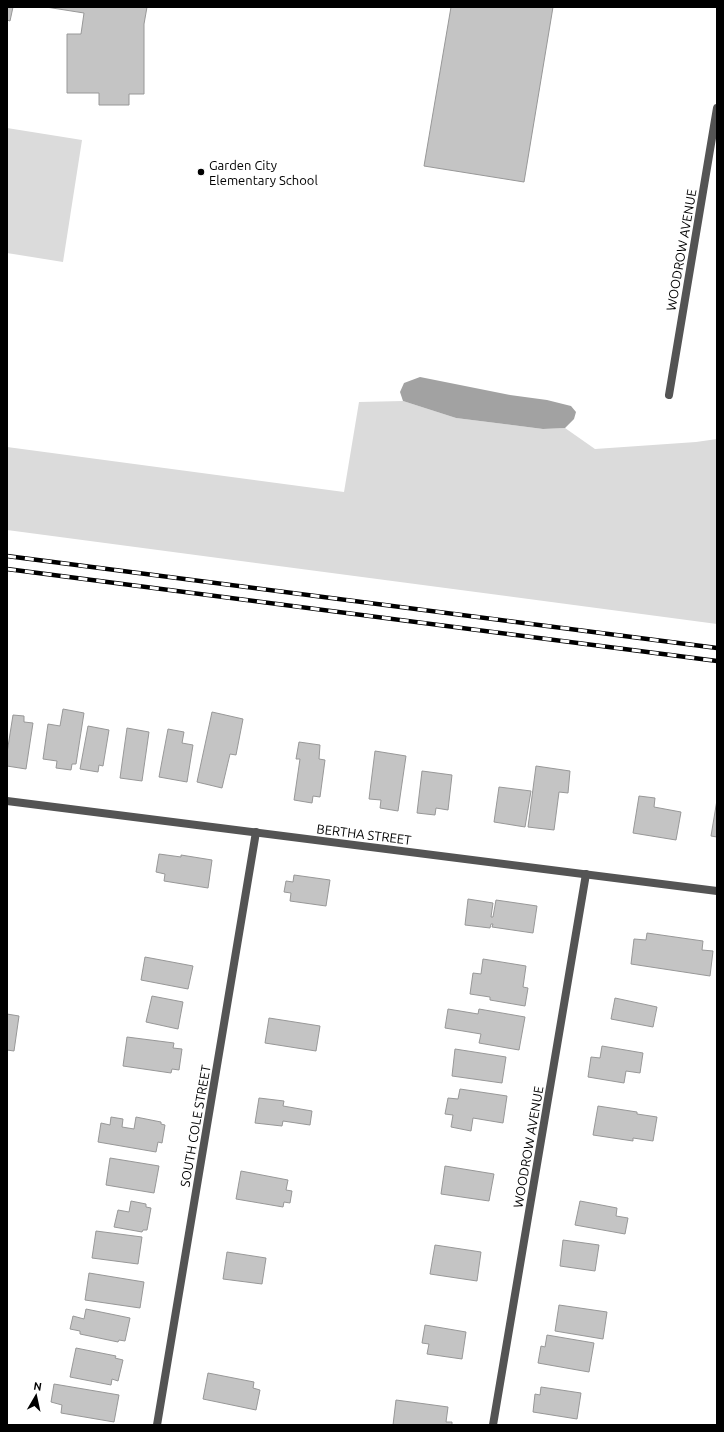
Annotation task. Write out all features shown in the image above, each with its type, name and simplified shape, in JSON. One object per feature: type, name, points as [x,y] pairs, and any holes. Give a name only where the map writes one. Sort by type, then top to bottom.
[{"type":"street","name":"WOODROW AVENUE","points":[[669,395],[717,108]]},
{"type":"street","name":"BERTHA STREET","points":[[7,800],[717,891]]},
{"type":"street","name":"SOUTH COLE STREET","points":[[157,1425],[256,832]]},
{"type":"street","name":"WOODROW AVENUE","points":[[494,1425],[586,874]]},
{"type":"shaded area","points":[[7,128],[82,140],[63,262],[7,253]]},
{"type":"shaded area","points":[[420,377],[510,395],[547,400],[571,406],[576,412],[574,419],[565,428],[543,429],[456,418],[403,401],[400,392],[404,383]]},
{"type":"shaded area","points":[[403,401],[456,418],[543,429],[565,428],[595,449],[696,442],[717,439],[717,624],[7,530],[7,447],[344,492],[359,402]]},
{"type":"building","points":[[7,7],[13,7],[10,21],[7,20]]},
{"type":"building","points":[[46,7],[147,7],[144,24],[144,94],[129,94],[129,105],[99,105],[99,93],[67,93],[67,34],[81,34],[84,13]]},
{"type":"building","points":[[451,7],[553,7],[524,182],[424,166]]},
{"type":"building","points":[[63,709],[84,713],[76,764],[72,764],[71,770],[56,768],[57,761],[43,759],[48,724],[60,726]]},
{"type":"building","points":[[212,712],[243,719],[236,755],[230,754],[222,788],[197,782]]},
{"type":"building","points":[[13,715],[24,716],[24,722],[33,723],[26,769],[7,766],[7,753]]},
{"type":"building","points":[[88,726],[109,730],[103,766],[99,765],[98,772],[80,769]]},
{"type":"building","points":[[127,728],[149,732],[142,781],[120,778]]},
{"type":"building","points":[[168,729],[184,732],[182,743],[193,745],[187,782],[159,777]]},
{"type":"building","points":[[299,742],[320,745],[319,759],[325,760],[320,797],[313,796],[312,803],[294,800],[300,759],[296,759]]},
{"type":"building","points":[[375,751],[406,756],[398,811],[380,808],[381,800],[369,799]]},
{"type":"building","points":[[536,766],[570,771],[568,793],[559,792],[554,830],[528,827]]},
{"type":"building","points":[[422,771],[452,775],[448,810],[436,808],[435,815],[417,813]]},
{"type":"building","points":[[499,787],[531,791],[525,827],[494,822]]},
{"type":"building","points":[[639,796],[655,798],[654,807],[681,812],[676,840],[633,833]]},
{"type":"building","points":[[717,800],[717,837],[711,836]]},
{"type":"building","points":[[159,854],[181,857],[181,855],[212,860],[208,888],[164,881],[165,874],[156,872]]},
{"type":"building","points":[[294,875],[330,880],[326,906],[290,901],[291,893],[284,892],[286,881],[293,882]]},
{"type":"building","points":[[468,899],[493,903],[491,917],[493,917],[496,900],[537,906],[533,933],[492,927],[493,924],[491,924],[490,928],[465,925]]},
{"type":"building","points":[[647,933],[703,941],[702,950],[713,951],[710,976],[631,964],[634,939],[646,940]]},
{"type":"building","points":[[145,957],[193,966],[188,989],[141,980]]},
{"type":"building","points":[[483,959],[526,966],[523,987],[528,988],[525,1006],[490,1000],[490,997],[470,994],[473,973],[481,974]]},
{"type":"building","points":[[152,996],[183,1002],[178,1029],[146,1022]]},
{"type":"building","points":[[615,998],[657,1007],[653,1027],[611,1019]]},
{"type":"building","points":[[448,1009],[478,1014],[479,1009],[525,1017],[519,1050],[479,1043],[481,1034],[445,1028]]},
{"type":"building","points":[[7,1014],[19,1016],[14,1051],[7,1050]]},
{"type":"building","points":[[269,1018],[320,1026],[316,1051],[265,1043]]},
{"type":"building","points":[[127,1037],[174,1043],[173,1048],[182,1049],[179,1070],[172,1069],[171,1073],[123,1066]]},
{"type":"building","points":[[602,1046],[643,1053],[640,1073],[626,1071],[624,1083],[588,1077],[591,1057],[600,1058]]},
{"type":"building","points":[[455,1049],[506,1057],[502,1083],[452,1076]]},
{"type":"building","points":[[460,1089],[507,1096],[503,1123],[473,1118],[471,1131],[451,1127],[453,1115],[445,1114],[448,1098],[458,1099]]},
{"type":"building","points":[[259,1098],[284,1101],[283,1106],[312,1111],[310,1125],[283,1121],[282,1126],[255,1123]]},
{"type":"building","points":[[598,1106],[637,1112],[637,1114],[657,1117],[653,1141],[633,1138],[633,1141],[593,1135]]},
{"type":"building","points":[[111,1117],[123,1119],[122,1127],[134,1129],[136,1117],[161,1122],[161,1124],[165,1125],[162,1143],[158,1142],[156,1152],[98,1142],[101,1123],[110,1125]]},
{"type":"building","points":[[110,1158],[159,1166],[154,1193],[106,1185]]},
{"type":"building","points":[[445,1166],[494,1174],[489,1201],[441,1194]]},
{"type":"building","points":[[241,1171],[288,1180],[286,1190],[292,1191],[290,1203],[284,1202],[283,1207],[236,1199]]},
{"type":"building","points":[[131,1201],[146,1204],[146,1207],[151,1208],[147,1230],[143,1230],[142,1232],[114,1227],[118,1210],[129,1212]]},
{"type":"building","points":[[580,1201],[617,1208],[616,1216],[628,1218],[625,1234],[575,1225]]},
{"type":"building","points":[[96,1231],[142,1237],[138,1264],[92,1258]]},
{"type":"building","points":[[563,1240],[599,1245],[595,1271],[560,1266]]},
{"type":"building","points":[[435,1245],[481,1252],[477,1281],[430,1274]]},
{"type":"building","points":[[227,1252],[266,1258],[262,1284],[223,1279]]},
{"type":"building","points":[[89,1273],[144,1282],[140,1308],[85,1300]]},
{"type":"building","points":[[559,1305],[607,1312],[603,1339],[555,1331]]},
{"type":"building","points":[[86,1309],[130,1318],[125,1341],[119,1340],[118,1342],[80,1334],[80,1331],[70,1329],[73,1316],[84,1319]]},
{"type":"building","points":[[425,1325],[466,1332],[462,1359],[427,1354],[429,1344],[422,1343]]},
{"type":"building","points":[[547,1335],[594,1343],[589,1372],[538,1363],[541,1346],[545,1347]]},
{"type":"building","points":[[76,1348],[116,1356],[115,1358],[123,1360],[118,1381],[112,1379],[111,1385],[70,1377]]},
{"type":"building","points":[[208,1373],[254,1382],[253,1388],[260,1390],[256,1410],[203,1399]]},
{"type":"building","points":[[54,1384],[119,1395],[114,1422],[61,1413],[62,1405],[51,1402]]},
{"type":"building","points":[[541,1387],[581,1393],[577,1419],[533,1412],[535,1394],[540,1395]]},
{"type":"building","points":[[396,1400],[448,1407],[446,1422],[452,1422],[452,1425],[393,1425]]},
{"type":"railway","points":[[7,556],[717,648]]},
{"type":"railway","points":[[7,569],[717,661]]},
{"type":"place","name":"Garden City Elementary School","points":[[201,172]]}]
